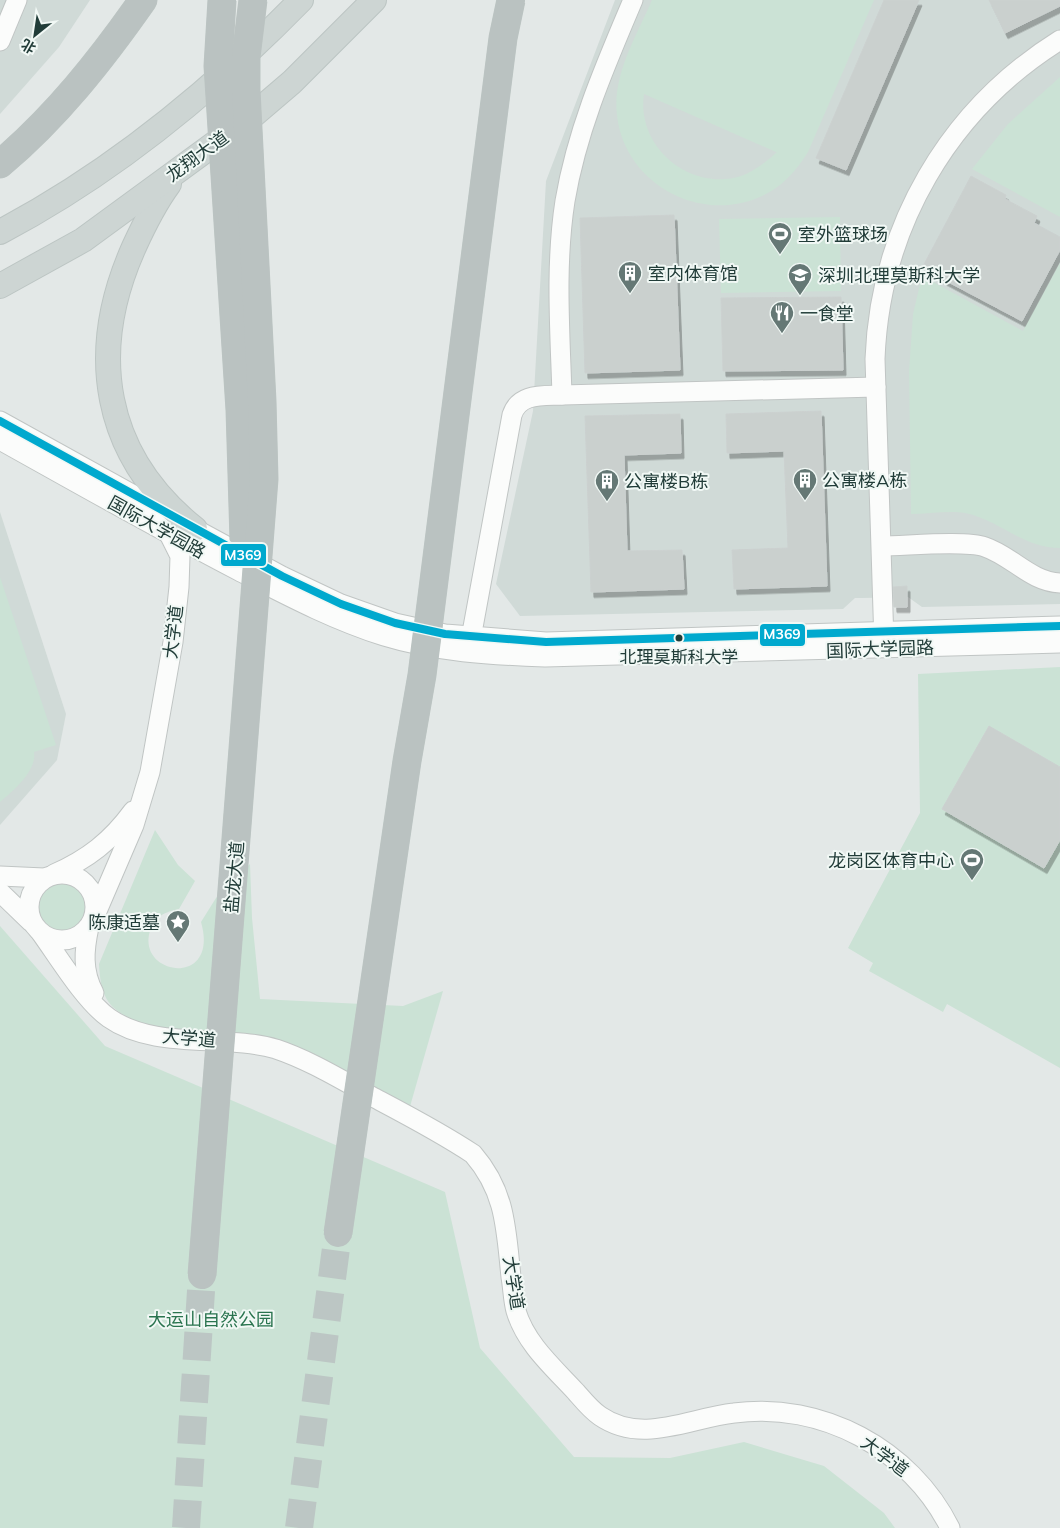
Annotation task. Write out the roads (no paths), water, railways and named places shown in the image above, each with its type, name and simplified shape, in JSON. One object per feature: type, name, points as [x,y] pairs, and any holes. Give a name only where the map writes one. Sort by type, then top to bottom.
[{"type":"highway","points":[[0,164],[38,130],[74,91],[112,44],[143,0]]},
{"type":"highway","points":[[222,0],[218,66],[240,410],[248,693]]},
{"type":"highway","name":"盐龙大道","points":[[202,1275],[264,479],[262,401],[246,90],[246,56],[253,0]]},
{"type":"highway","points":[[338,1233],[407,761],[422,675],[503,38],[512,0]]},
{"type":"main road","points":[[0,232],[92,176],[149,135],[215,82],[301,0]]},
{"type":"main road","name":"龙翔大道","points":[[0,286],[83,240],[251,117],[292,82],[374,0]]},
{"type":"main road","points":[[188,162],[164,191],[151,211],[127,263],[110,322],[107,373],[116,417],[136,461],[160,499],[194,529]]},
{"type":"street","points":[[0,41],[17,0]]},
{"type":"street","points":[[562,395],[560,266],[565,202],[578,143],[594,94],[633,0]]},
{"type":"street","points":[[884,640],[876,336],[881,296],[893,251],[914,200],[939,157],[984,101],[1020,67],[1060,40]]},
{"type":"street","points":[[470,645],[514,407],[520,401],[529,397],[562,395],[876,387]]},
{"type":"street","name":"国际大学园路","points":[[0,421],[194,529],[311,591],[371,616],[470,645],[545,658],[884,640],[1060,626]]},
{"type":"street","name":"国际大学园路","points":[[0,440],[170,536],[298,601],[357,627],[412,644],[470,645]]},
{"type":"street","name":"大学道","points":[[91,922],[134,825],[145,788],[173,642],[179,587],[180,556],[170,536]]},
{"type":"street","points":[[882,546],[978,545],[995,552],[1042,580],[1060,583]]},
{"type":"street","name":"国际大学园路","points":[[884,640],[1060,644]]},
{"type":"street","name":"大学道","points":[[145,788],[133,811],[108,842],[90,856],[48,876],[31,893],[28,904],[29,915],[37,929],[93,1002],[108,1018],[121,1026],[149,1034],[245,1044],[274,1049],[333,1075],[473,1154],[488,1171],[504,1214],[516,1310],[526,1332],[535,1348],[598,1415],[617,1426],[637,1431],[734,1412],[778,1410],[816,1418],[853,1433],[894,1458],[922,1485],[950,1528]]},
{"type":"street","name":"大学道","points":[[48,876],[72,875],[89,887],[94,897],[91,922],[84,949],[86,977],[108,1018]]},
{"type":"street","points":[[0,876],[48,876]]},
{"type":"street","points":[[0,892],[21,910],[37,929],[50,938],[66,940],[81,934],[91,922]]},
{"type":"tunnel","points":[[299,1528],[338,1233]]},
{"type":"tunnel","points":[[186,1528],[202,1275]]},
{"type":"place","name":"室外篮球场","points":[[780,255]]},
{"type":"place","name":"室内体育馆","points":[[630,294]]},
{"type":"place","name":"深圳北理莫斯科大学","points":[[800,296]]},
{"type":"place","name":"一食堂","points":[[782,334]]},
{"type":"place","name":"公寓楼A栋","points":[[805,501]]},
{"type":"place","name":"公寓楼B栋","points":[[607,502]]},
{"type":"place","name":"北理莫斯科大学","points":[[679,638]]},
{"type":"place","name":"龙岗区体育中心","points":[[972,881]]},
{"type":"place","name":"陈康适墓","points":[[178,943]]},
{"type":"park label","name":"大运山自然公园","points":[[211,1319]]}]
